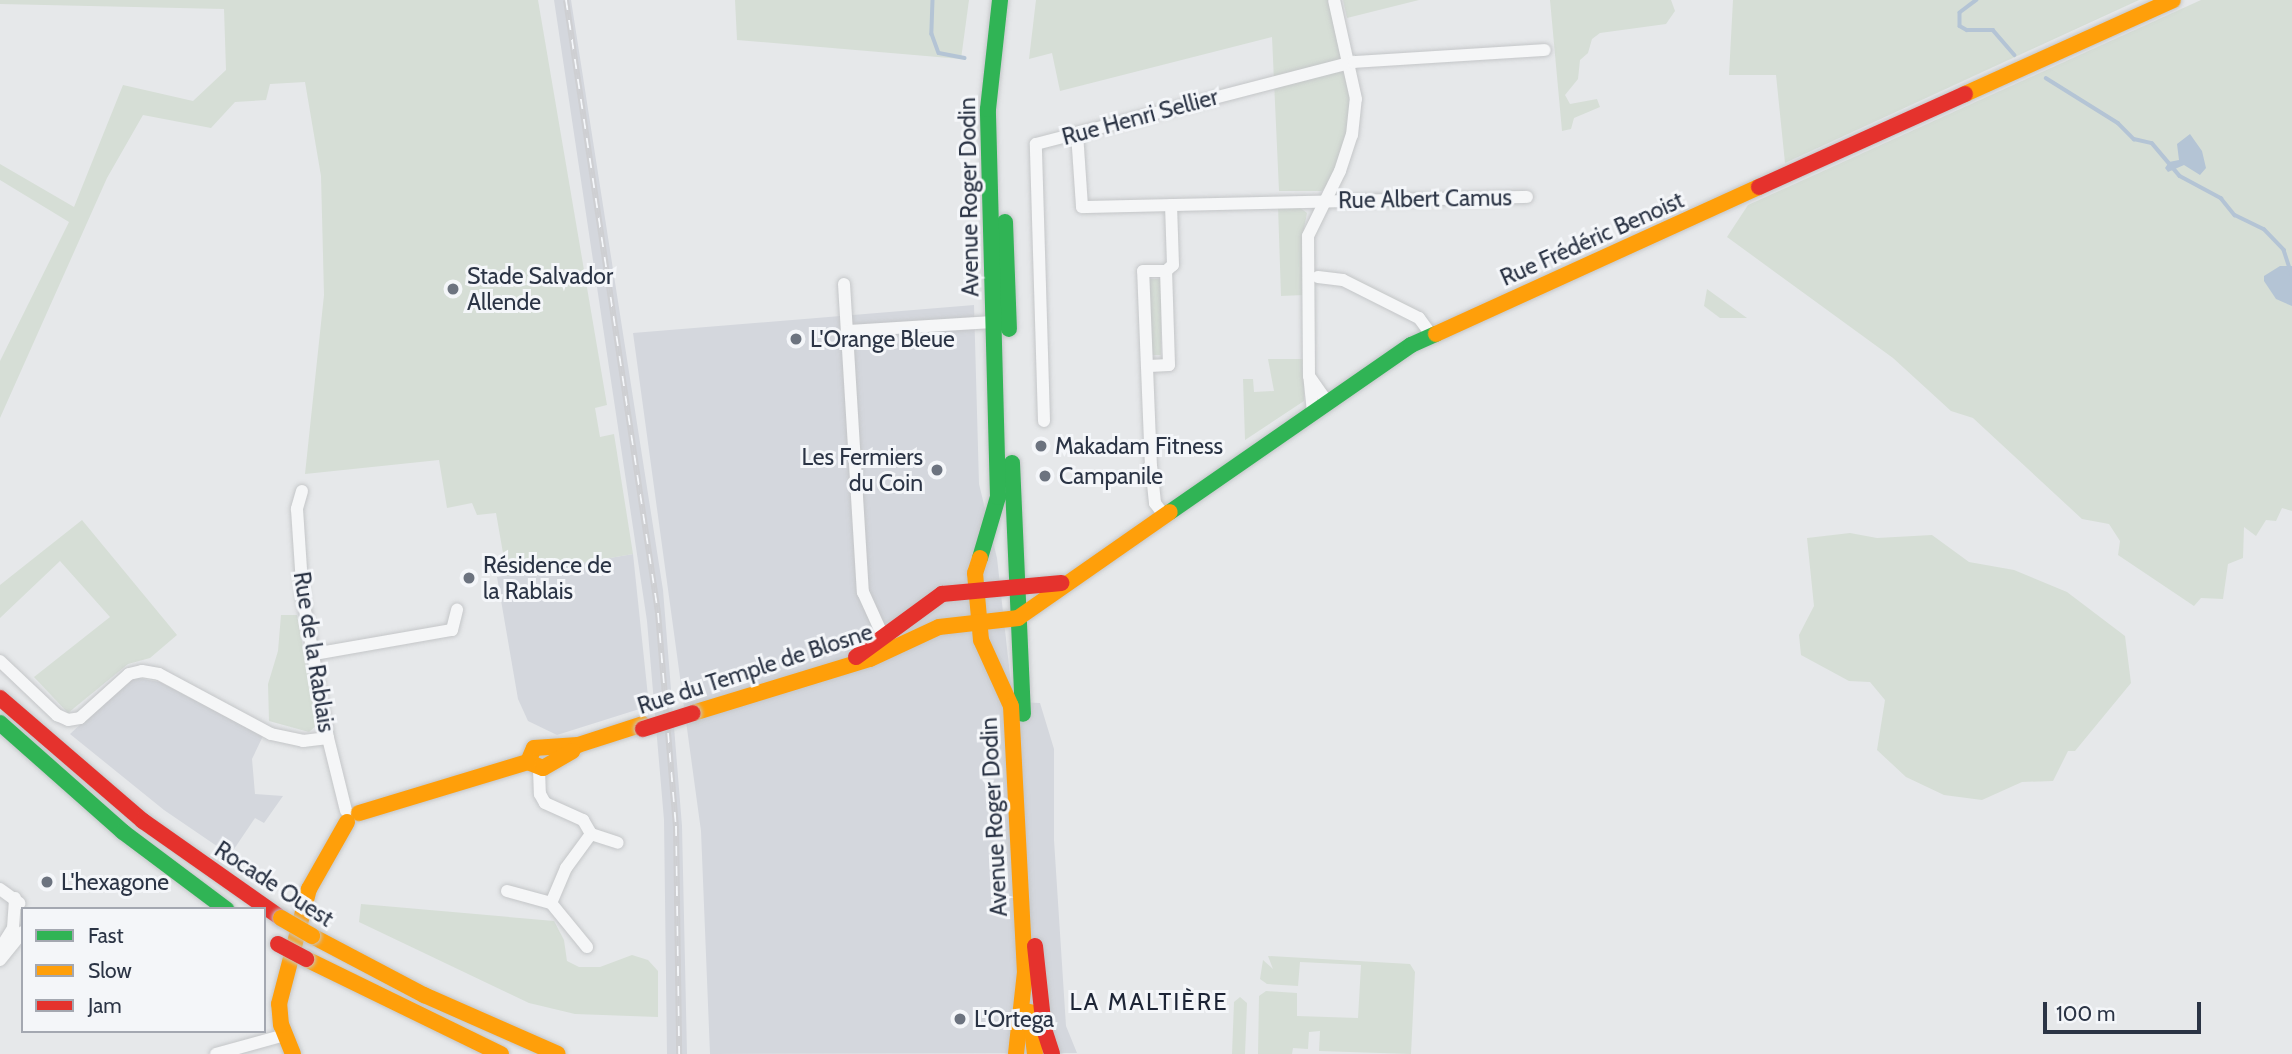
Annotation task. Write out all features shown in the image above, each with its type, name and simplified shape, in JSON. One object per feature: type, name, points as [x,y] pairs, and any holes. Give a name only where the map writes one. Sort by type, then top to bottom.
[{"type":"main road","name":"Rue Frédéric Benoist","points":[[1018,618],[1396,354],[2173,0]]},
{"type":"main road","name":"Avenue Roger Dodin","points":[[1006,4],[988,109],[998,497],[976,562],[976,591],[981,640],[1011,706],[1025,972],[1016,1054]]},
{"type":"main road","name":"Avenue Roger Dodin","points":[[1006,4],[1001,148],[1016,588],[1035,946],[1029,1021],[1035,1054]]},
{"type":"main road","name":"Rue Frédéric Benoist","points":[[1016,588],[1066,582]]},
{"type":"main road","name":"Rue du Temple de Blosne","points":[[885,644],[942,594],[1016,588]]},
{"type":"main road","name":"Rue du Temple de Blosne","points":[[351,816],[540,761],[858,657],[885,644],[939,627],[1018,618]]},
{"type":"main road","name":"Rocade Ouest","points":[[0,698],[143,821],[265,907]]},
{"type":"main road","name":"Rocade Ouest","points":[[0,723],[7,735],[123,832],[223,907]]},
{"type":"main road","points":[[293,1054],[285,1035],[279,1004],[303,906],[315,873],[351,816]]},
{"type":"main road","name":"Rocade Ouest","points":[[266,907],[312,936],[424,995],[558,1054]]},
{"type":"main road","name":"Rocade Ouest","points":[[271,939],[306,960],[501,1054]]},
{"type":"main road","points":[[1035,946],[1042,1020],[1052,1054]]},
{"type":"street","points":[[1313,412],[1308,376],[1308,236],[1352,135],[1356,99],[1334,0]]},
{"type":"street","name":"Rue Henri Sellier","points":[[1044,421],[1037,144],[1349,63],[1545,50]]},
{"type":"street","name":"Rue Albert Camus","points":[[1077,133],[1082,207],[1527,197]]},
{"type":"street","points":[[1164,515],[1155,503],[1151,467],[1149,366],[1143,271],[1166,271],[1172,265],[1171,205]]},
{"type":"street","points":[[1149,366],[1170,365],[1166,271]]},
{"type":"street","points":[[1318,277],[1343,280],[1419,318],[1432,336]]},
{"type":"street","name":"Rue du Temple de Blosne","points":[[844,284],[863,592],[885,644]]},
{"type":"street","points":[[847,331],[995,322]]},
{"type":"street","points":[[1308,376],[1327,402]]},
{"type":"street","name":"Rue de la Rablais","points":[[302,491],[297,509],[298,552],[328,738],[351,816]]},
{"type":"street","points":[[314,654],[452,630],[457,610]]},
{"type":"street","points":[[0,661],[57,715],[68,720],[80,718],[128,674],[142,671],[159,674],[271,734],[303,741],[328,738]]},
{"type":"street","points":[[540,761],[540,794],[545,803],[583,820],[591,834],[618,843]]},
{"type":"street","points":[[551,903],[566,868],[591,834]]},
{"type":"street","points":[[0,889],[15,898],[21,907]]},
{"type":"street","points":[[507,891],[551,903],[587,947]]},
{"type":"street","points":[[0,949],[13,928],[15,898]]},
{"type":"street","points":[[0,960],[21,934]]},
{"type":"street","points":[[216,1054],[243,1050],[285,1035]]},
{"type":"shaded area","name":"Stade Salvador Allende","points":[[0,0],[538,0],[607,405],[595,408],[600,437],[614,434],[633,554],[507,576],[496,513],[477,515],[472,503],[447,508],[439,460],[305,474],[324,295],[321,176],[305,82],[270,84],[266,100],[235,102],[211,128],[143,115],[107,178],[0,418],[0,361],[69,222],[0,180],[0,164],[74,207],[123,85],[193,101],[226,70],[224,9],[0,4]]},
{"type":"shaded area","points":[[554,0],[571,0],[663,590],[682,826],[687,1054],[667,1054],[664,820],[647,621]]},
{"type":"shaded area","points":[[735,0],[969,0],[961,59],[737,40]]},
{"type":"shaded area","points":[[1036,0],[1334,0],[1356,99],[1340,171],[1322,191],[1279,191],[1272,37],[1060,91],[1052,53],[1029,59]]},
{"type":"shaded area","points":[[1343,0],[1419,0],[1347,18]]},
{"type":"shaded area","points":[[1550,0],[1671,0],[1675,11],[1666,24],[1600,33],[1592,39],[1588,53],[1580,60],[1578,79],[1565,95],[1570,104],[1597,99],[1600,107],[1574,118],[1571,129],[1562,131]]},
{"type":"shaded area","points":[[1733,0],[2139,0],[1785,163],[1776,75],[1729,75]]},
{"type":"shaded area","points":[[2201,0],[2292,0],[2292,511],[2282,508],[2276,521],[2266,520],[2256,536],[2244,527],[2243,558],[2228,564],[2223,599],[2201,598],[2194,606],[2118,555],[2120,541],[2109,524],[2082,519],[1973,418],[1951,411],[1893,358],[1727,237],[1748,205]]},
{"type":"shaded area","points":[[1278,206],[1299,207],[1307,213],[1302,239],[1304,295],[1281,296]]},
{"type":"shaded area","points":[[1149,279],[1161,279],[1161,355],[1149,355]]},
{"type":"shaded area","points":[[1707,289],[1747,318],[1720,318],[1704,306]]},
{"type":"shaded area","points":[[974,305],[979,484],[997,558],[1013,702],[1040,703],[1054,749],[1054,840],[1066,1026],[1077,1053],[710,1054],[701,831],[633,333]]},
{"type":"shaded area","points":[[1268,359],[1304,359],[1304,401],[1245,440],[1243,379],[1253,379],[1254,392],[1274,391]]},
{"type":"shaded area","points":[[82,520],[177,635],[150,658],[128,664],[68,713],[34,677],[110,617],[60,561],[0,618],[0,585]]},
{"type":"shaded area","points":[[1850,533],[1877,538],[1932,535],[1969,562],[2014,570],[2067,592],[2125,636],[2131,683],[2075,751],[2068,751],[2053,781],[2022,782],[1982,800],[1944,795],[1906,777],[1877,750],[1885,700],[1870,682],[1849,681],[1801,655],[1799,635],[1814,606],[1807,538]]},
{"type":"shaded area","points":[[633,554],[649,706],[557,735],[528,721],[518,699],[497,577]]},
{"type":"shaded area","points":[[281,615],[297,615],[317,725],[309,732],[269,721],[268,684],[278,651]]},
{"type":"shaded area","points":[[132,677],[160,682],[263,736],[252,759],[255,794],[283,796],[264,823],[255,818],[230,855],[164,810],[70,734]]},
{"type":"shaded area","points":[[361,904],[554,921],[564,940],[567,961],[579,967],[600,967],[632,955],[648,960],[658,971],[658,1017],[575,1014],[529,1003],[359,922]]},
{"type":"shaded area","points":[[1268,956],[1410,964],[1415,972],[1411,1054],[1319,1051],[1320,1031],[1309,1032],[1308,1049],[1293,1048],[1292,1054],[1258,1054],[1259,996],[1266,991],[1297,993],[1297,1016],[1358,1018],[1361,965],[1300,962],[1298,986],[1267,984],[1260,979],[1263,960],[1273,969]]},
{"type":"shaded area","points":[[1240,997],[1247,1003],[1245,1054],[1232,1054],[1234,1002]]},
{"type":"water","points":[[2190,134],[2202,151],[2206,168],[2200,175],[2184,165],[2168,172],[2165,168],[2169,162],[2179,160],[2177,144]]},
{"type":"water","points":[[2280,266],[2292,266],[2292,306],[2276,299],[2264,281],[2264,276]]},
{"type":"waterway","points":[[933,0],[932,34],[939,53],[965,58]]},
{"type":"waterway","points":[[1977,0],[1960,13],[1960,26],[1967,30],[1993,30],[2015,55]]},
{"type":"waterway","points":[[2046,78],[2118,123],[2134,139],[2152,143],[2180,176],[2221,198],[2235,215],[2264,229],[2284,250],[2292,274]]},
{"type":"railway","points":[[566,0],[658,613],[676,826],[679,1054]]},
{"type":"traffic: fast","points":[[980,558],[998,497],[988,109],[1000,0]]},
{"type":"traffic: fast","points":[[1005,222],[1009,329]]},
{"type":"traffic: fast","points":[[1170,512],[1411,345],[1436,334]]},
{"type":"traffic: fast","points":[[1012,463],[1023,714]]},
{"type":"traffic: fast","points":[[0,723],[123,832],[223,907]]},
{"type":"traffic: slow","points":[[1965,94],[2173,0]]},
{"type":"traffic: slow","points":[[1436,334],[1759,187]]},
{"type":"traffic: slow","points":[[693,713],[870,659],[939,627],[1018,618],[1170,512]]},
{"type":"traffic: slow","points":[[980,558],[975,573],[981,640],[1011,706],[1025,972],[1016,1054]]},
{"type":"traffic: slow","points":[[528,762],[534,748],[578,745],[643,724]]},
{"type":"traffic: slow","points":[[528,762],[543,768],[572,751]]},
{"type":"traffic: slow","points":[[359,813],[528,762]]},
{"type":"traffic: slow","points":[[293,1054],[281,1025],[279,1004],[309,889],[347,822]]},
{"type":"traffic: slow","points":[[281,918],[312,936]]},
{"type":"traffic: slow","points":[[312,936],[424,995],[558,1054]]},
{"type":"traffic: slow","points":[[306,959],[501,1054]]},
{"type":"traffic: slow","points":[[1030,1012],[1035,1054]]},
{"type":"traffic: jam","points":[[1759,187],[1965,94]]},
{"type":"traffic: jam","points":[[856,657],[942,594],[1061,583]]},
{"type":"traffic: jam","points":[[0,698],[143,821],[265,907]]},
{"type":"traffic: jam","points":[[643,729],[693,713]]},
{"type":"traffic: jam","points":[[266,907],[281,918]]},
{"type":"traffic: jam","points":[[278,944],[306,959]]},
{"type":"traffic: jam","points":[[1035,946],[1044,1029],[1052,1054]]},
{"type":"place","name":"Stade Salvador Allende","points":[[453,289]]},
{"type":"place","name":"L'Orange Bleue","points":[[796,339]]},
{"type":"place","name":"Makadam Fitness","points":[[1041,446]]},
{"type":"place","name":"Les Fermiers du Coin","points":[[937,470]]},
{"type":"place","name":"Campanile","points":[[1045,476]]},
{"type":"place","name":"Résidence de la Rablais","points":[[469,578]]},
{"type":"place","name":"L'hexagone","points":[[47,882]]},
{"type":"place","name":"L'Ortega","points":[[960,1019]]},
{"type":"district","name":"LA MALTIÈRE","points":[[1149,1002]]}]
